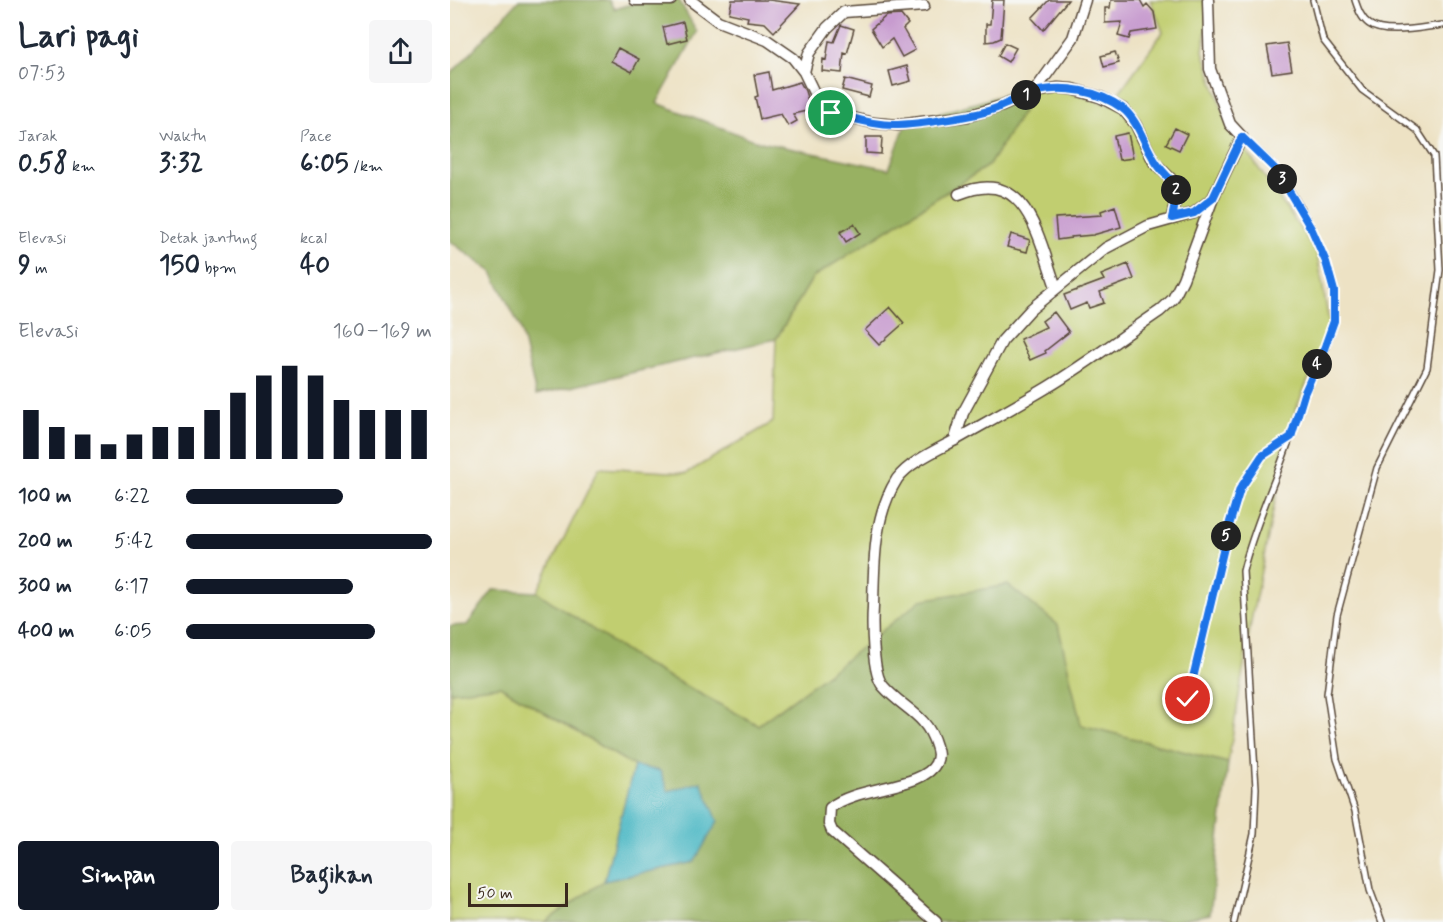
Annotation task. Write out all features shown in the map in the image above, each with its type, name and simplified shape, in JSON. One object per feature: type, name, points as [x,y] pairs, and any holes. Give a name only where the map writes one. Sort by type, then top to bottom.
[{"type":"street","points":[[635,0],[671,0]]},
{"type":"street","points":[[690,0],[718,21],[767,40],[794,58],[819,102],[831,113],[874,123],[898,125],[968,116],[1002,106],[1034,92],[1058,88],[1072,89],[1100,97],[1123,109],[1136,125],[1154,162],[1176,187],[1176,202],[1172,218]]},
{"type":"street","points":[[1034,92],[1073,38],[1085,0]]},
{"type":"street","points":[[936,922],[832,831],[829,824],[830,808],[837,802],[852,795],[915,779],[936,765],[939,755],[932,732],[923,721],[881,685],[872,640],[875,542],[889,494],[899,477],[922,458],[1049,387],[1173,299],[1184,279],[1213,198],[1242,137],[1230,124],[1210,69],[1208,0]]},
{"type":"street","points":[[804,72],[809,53],[827,28],[844,12],[924,6]]},
{"type":"street","points":[[958,194],[974,188],[991,186],[1002,188],[1022,203],[1032,220],[1056,287]]},
{"type":"street","points":[[955,439],[963,413],[1002,341],[1031,309],[1106,248],[1148,226],[1194,213],[1213,198]]},
{"type":"lane","points":[[1313,0],[1323,40],[1362,90],[1417,130],[1434,156],[1440,270],[1427,368],[1377,468],[1336,615],[1327,694],[1336,759],[1355,811],[1370,890],[1382,922]]},
{"type":"lane","points":[[1355,0],[1360,14],[1369,24],[1385,31],[1443,25]]},
{"type":"lane","points":[[1234,922],[1254,834],[1256,788],[1243,571],[1249,547],[1291,437],[1304,394],[1334,321],[1334,291],[1326,262],[1312,230],[1277,171],[1242,137]]},
{"type":"lane","points":[[1188,699],[1240,489],[1262,456],[1291,437]]},
{"type":"green space","points":[[519,0],[609,0],[614,9],[645,0],[679,0],[697,32],[657,103],[756,141],[889,169],[906,123],[1040,84],[989,165],[813,277],[776,339],[536,395],[520,327],[492,272],[450,241],[450,75]]},
{"type":"green space","points":[[1150,0],[1210,0],[1203,51],[1226,121],[1317,253],[1330,328],[1291,421],[1252,616],[1228,763],[1081,725],[1058,626],[833,670],[758,725],[641,662],[537,592],[599,468],[687,473],[773,422],[776,339],[813,277],[989,165],[1040,84],[1110,105],[1163,32]]},
{"type":"green space","points":[[1008,585],[1058,625],[1081,725],[1228,763],[1210,914],[1169,922],[545,922],[604,881],[694,862],[660,771],[634,766],[500,686],[450,692],[450,626],[467,625],[493,590],[537,592],[641,662],[758,725],[833,670],[921,600]]},
{"type":"green space","points":[[500,686],[634,766],[604,881],[545,922],[450,922],[450,692]]},
{"type":"water","points":[[634,766],[660,771],[668,791],[701,782],[718,821],[694,862],[604,881]]},
{"type":"building","points":[[732,0],[769,0],[800,4],[774,32],[765,23],[747,21],[748,17],[729,13]]},
{"type":"building","points":[[992,0],[1004,0],[1001,38],[986,42],[986,24],[990,24]]},
{"type":"building","points":[[1049,0],[1068,0],[1043,30],[1032,18]]},
{"type":"building","points":[[1111,0],[1140,0],[1144,7],[1147,4],[1154,12],[1157,29],[1131,33],[1129,39],[1118,36],[1122,22],[1105,23],[1105,8],[1110,8]]},
{"type":"building","points":[[901,15],[908,24],[903,29],[915,50],[902,57],[892,39],[882,47],[871,29],[886,16]]},
{"type":"building","points":[[683,22],[687,39],[667,44],[663,27]]},
{"type":"building","points":[[841,25],[854,29],[847,54],[844,53],[842,73],[822,71],[829,41],[834,42]]},
{"type":"building","points":[[1005,43],[1016,48],[1008,62],[998,56]]},
{"type":"building","points":[[1287,43],[1292,70],[1272,73],[1267,46]]},
{"type":"building","points":[[618,48],[639,59],[632,72],[611,61]]},
{"type":"building","points":[[1115,52],[1119,63],[1104,67],[1101,56]]},
{"type":"building","points":[[907,66],[911,81],[893,86],[889,71]]},
{"type":"building","points":[[769,72],[772,90],[800,82],[805,91],[811,110],[793,114],[797,121],[788,126],[781,114],[760,119],[755,97],[758,96],[754,75]]},
{"type":"building","points":[[845,79],[872,86],[869,97],[842,90]]},
{"type":"building","points":[[1175,128],[1187,134],[1179,150],[1166,144]]},
{"type":"building","points":[[1128,133],[1133,158],[1119,160],[1114,136]]},
{"type":"building","points":[[866,137],[882,137],[881,154],[866,153]]},
{"type":"building","points":[[1115,206],[1121,227],[1093,235],[1057,240],[1055,218],[1102,215],[1101,211]]},
{"type":"building","points":[[854,224],[860,233],[846,242],[840,232]]},
{"type":"building","points":[[1011,234],[1030,240],[1027,252],[1007,247]]},
{"type":"building","points":[[1128,264],[1134,279],[1100,292],[1104,303],[1089,308],[1087,303],[1070,310],[1064,295],[1104,280],[1101,275]]},
{"type":"building","points":[[890,307],[904,323],[879,345],[865,330]]},
{"type":"building","points":[[1054,312],[1069,332],[1045,351],[1046,353],[1030,360],[1020,339],[1046,327],[1042,321]]},
{"type":"route","points":[[831,113],[874,123],[898,125],[968,116],[1002,106],[1034,92],[1058,88],[1072,89],[1100,97],[1123,109],[1136,125],[1154,162],[1176,187],[1176,202],[1172,218],[1194,213],[1213,198],[1242,137],[1277,171],[1312,230],[1326,262],[1334,291],[1334,321],[1304,394],[1291,437],[1262,456],[1240,489],[1188,699]]}]
